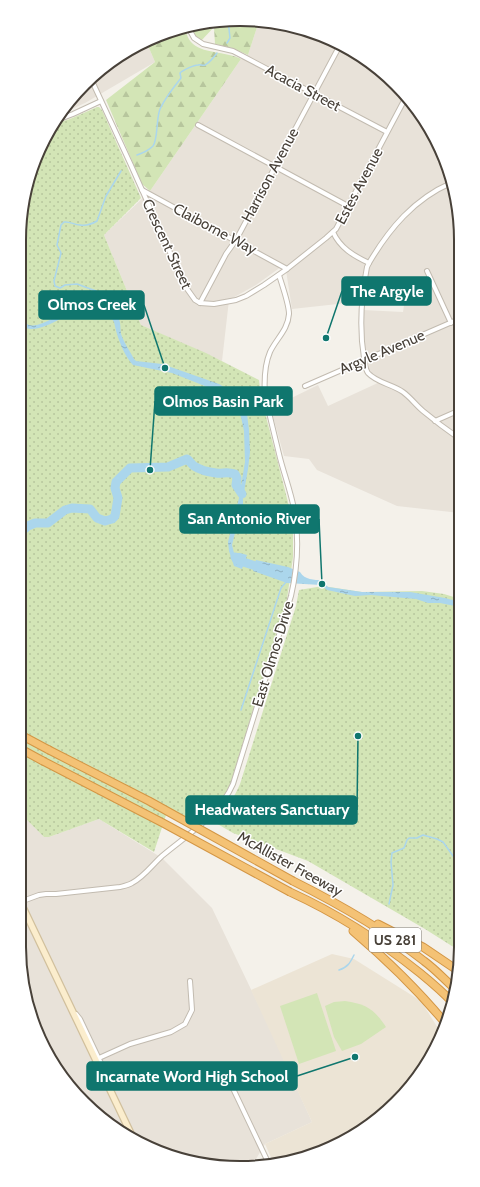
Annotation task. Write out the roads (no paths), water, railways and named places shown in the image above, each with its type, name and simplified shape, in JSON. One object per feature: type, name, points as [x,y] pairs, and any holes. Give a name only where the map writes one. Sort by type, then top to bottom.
[{"type":"highway","name":"McAllister Freeway","points":[[26,738],[149,801],[368,922],[425,962],[451,985]]},
{"type":"highway","name":"McAllister Freeway","points":[[26,752],[163,823],[290,892],[318,905],[367,935],[406,962],[448,998]]},
{"type":"highway","points":[[330,900],[423,947],[453,967]]},
{"type":"highway","points":[[335,915],[403,976],[442,1019]]},
{"type":"street","name":"Acacia Street","points":[[191,32],[194,38],[203,44],[233,51],[387,132]]},
{"type":"street","name":"Harrison Avenue","points":[[200,303],[226,254],[236,240],[337,49]]},
{"type":"street","name":"Crescent Street","points":[[94,84],[185,286],[195,300],[200,303],[214,304],[236,300],[256,291],[287,269]]},
{"type":"street","points":[[65,117],[101,101]]},
{"type":"street","name":"Estes Avenue","points":[[369,263],[347,251],[340,244],[333,232],[336,230],[403,102]]},
{"type":"street","points":[[198,125],[348,206]]},
{"type":"street","points":[[447,185],[429,195],[410,209],[389,232],[369,263],[364,286],[361,313],[362,345],[366,369],[372,376],[384,383],[398,388],[435,421],[454,435]]},
{"type":"street","name":"Claiborne Way","points":[[142,190],[287,269]]},
{"type":"street","points":[[287,269],[333,232]]},
{"type":"street","points":[[427,271],[451,322]]},
{"type":"street","name":"East Olmos Drive","points":[[26,899],[39,895],[120,887],[133,883],[217,810],[228,795],[233,784],[291,596],[294,581],[296,529],[293,507],[264,388],[267,359],[270,351],[282,335],[289,316],[289,308],[279,275]]},
{"type":"street","name":"Argyle Avenue","points":[[305,386],[454,321]]},
{"type":"street","points":[[435,421],[454,413]]},
{"type":"street","points":[[26,915],[129,1130]]},
{"type":"street","points":[[99,1058],[130,1044],[171,1032],[185,1024],[192,1010],[190,981]]},
{"type":"street","points":[[72,1010],[80,1019],[99,1058],[109,1080],[110,1089]]},
{"type":"street","points":[[228,1078],[267,1159]]},
{"type":"water","points":[[89,299],[102,303],[110,308],[120,321],[122,337],[136,361],[162,364],[219,384],[234,393],[238,398],[247,414],[250,452],[243,506],[232,545],[234,553],[247,555],[242,569],[234,566],[229,551],[228,542],[239,498],[245,462],[244,431],[241,417],[233,400],[225,394],[172,373],[133,365],[128,359],[122,346],[114,322],[106,312],[98,306],[86,304],[48,325],[40,328],[26,328],[26,323],[29,325],[41,324],[81,301]]},
{"type":"water","points":[[256,560],[288,567],[300,572],[304,577],[313,580],[322,580],[328,587],[362,592],[410,592],[454,600],[454,606],[440,603],[428,603],[416,599],[371,595],[355,596],[327,590],[321,585],[287,583],[253,571]]},
{"type":"waterway","points":[[227,43],[230,38],[229,26]]},
{"type":"waterway","points":[[137,155],[150,149],[155,143],[160,109],[181,78],[180,73],[194,66],[205,65],[217,53]]},
{"type":"waterway","points":[[108,308],[106,302],[96,291],[77,284],[65,285],[60,288],[55,286],[54,281],[61,253],[57,245],[61,225],[64,222],[84,225],[97,221],[106,196],[121,171]]},
{"type":"waterway","points":[[26,528],[35,523],[48,523],[65,510],[72,508],[90,509],[97,518],[105,521],[112,519],[115,516],[118,498],[115,488],[116,482],[130,468],[168,467],[187,459],[194,466],[204,471],[235,474],[237,478],[236,485],[242,494]]},
{"type":"waterway","points":[[235,557],[237,560],[265,569]]},
{"type":"waterway","points":[[241,710],[281,588],[286,582]]},
{"type":"waterway","points":[[389,904],[393,885],[391,862],[392,853],[404,848],[409,838],[417,838],[423,835],[437,839],[443,842],[454,857]]},
{"type":"waterway","points":[[339,970],[345,968],[354,955]]},
{"type":"place","name":"The Argyle","points":[[326,338]]},
{"type":"place","name":"Olmos Creek","points":[[165,368]]},
{"type":"place","name":"Olmos Basin Park","points":[[150,470]]},
{"type":"place","name":"San Antonio River","points":[[322,584]]},
{"type":"place","name":"Headwaters Sanctuary","points":[[358,736]]},
{"type":"place","name":"Incarnate Word High School","points":[[355,1057]]}]
